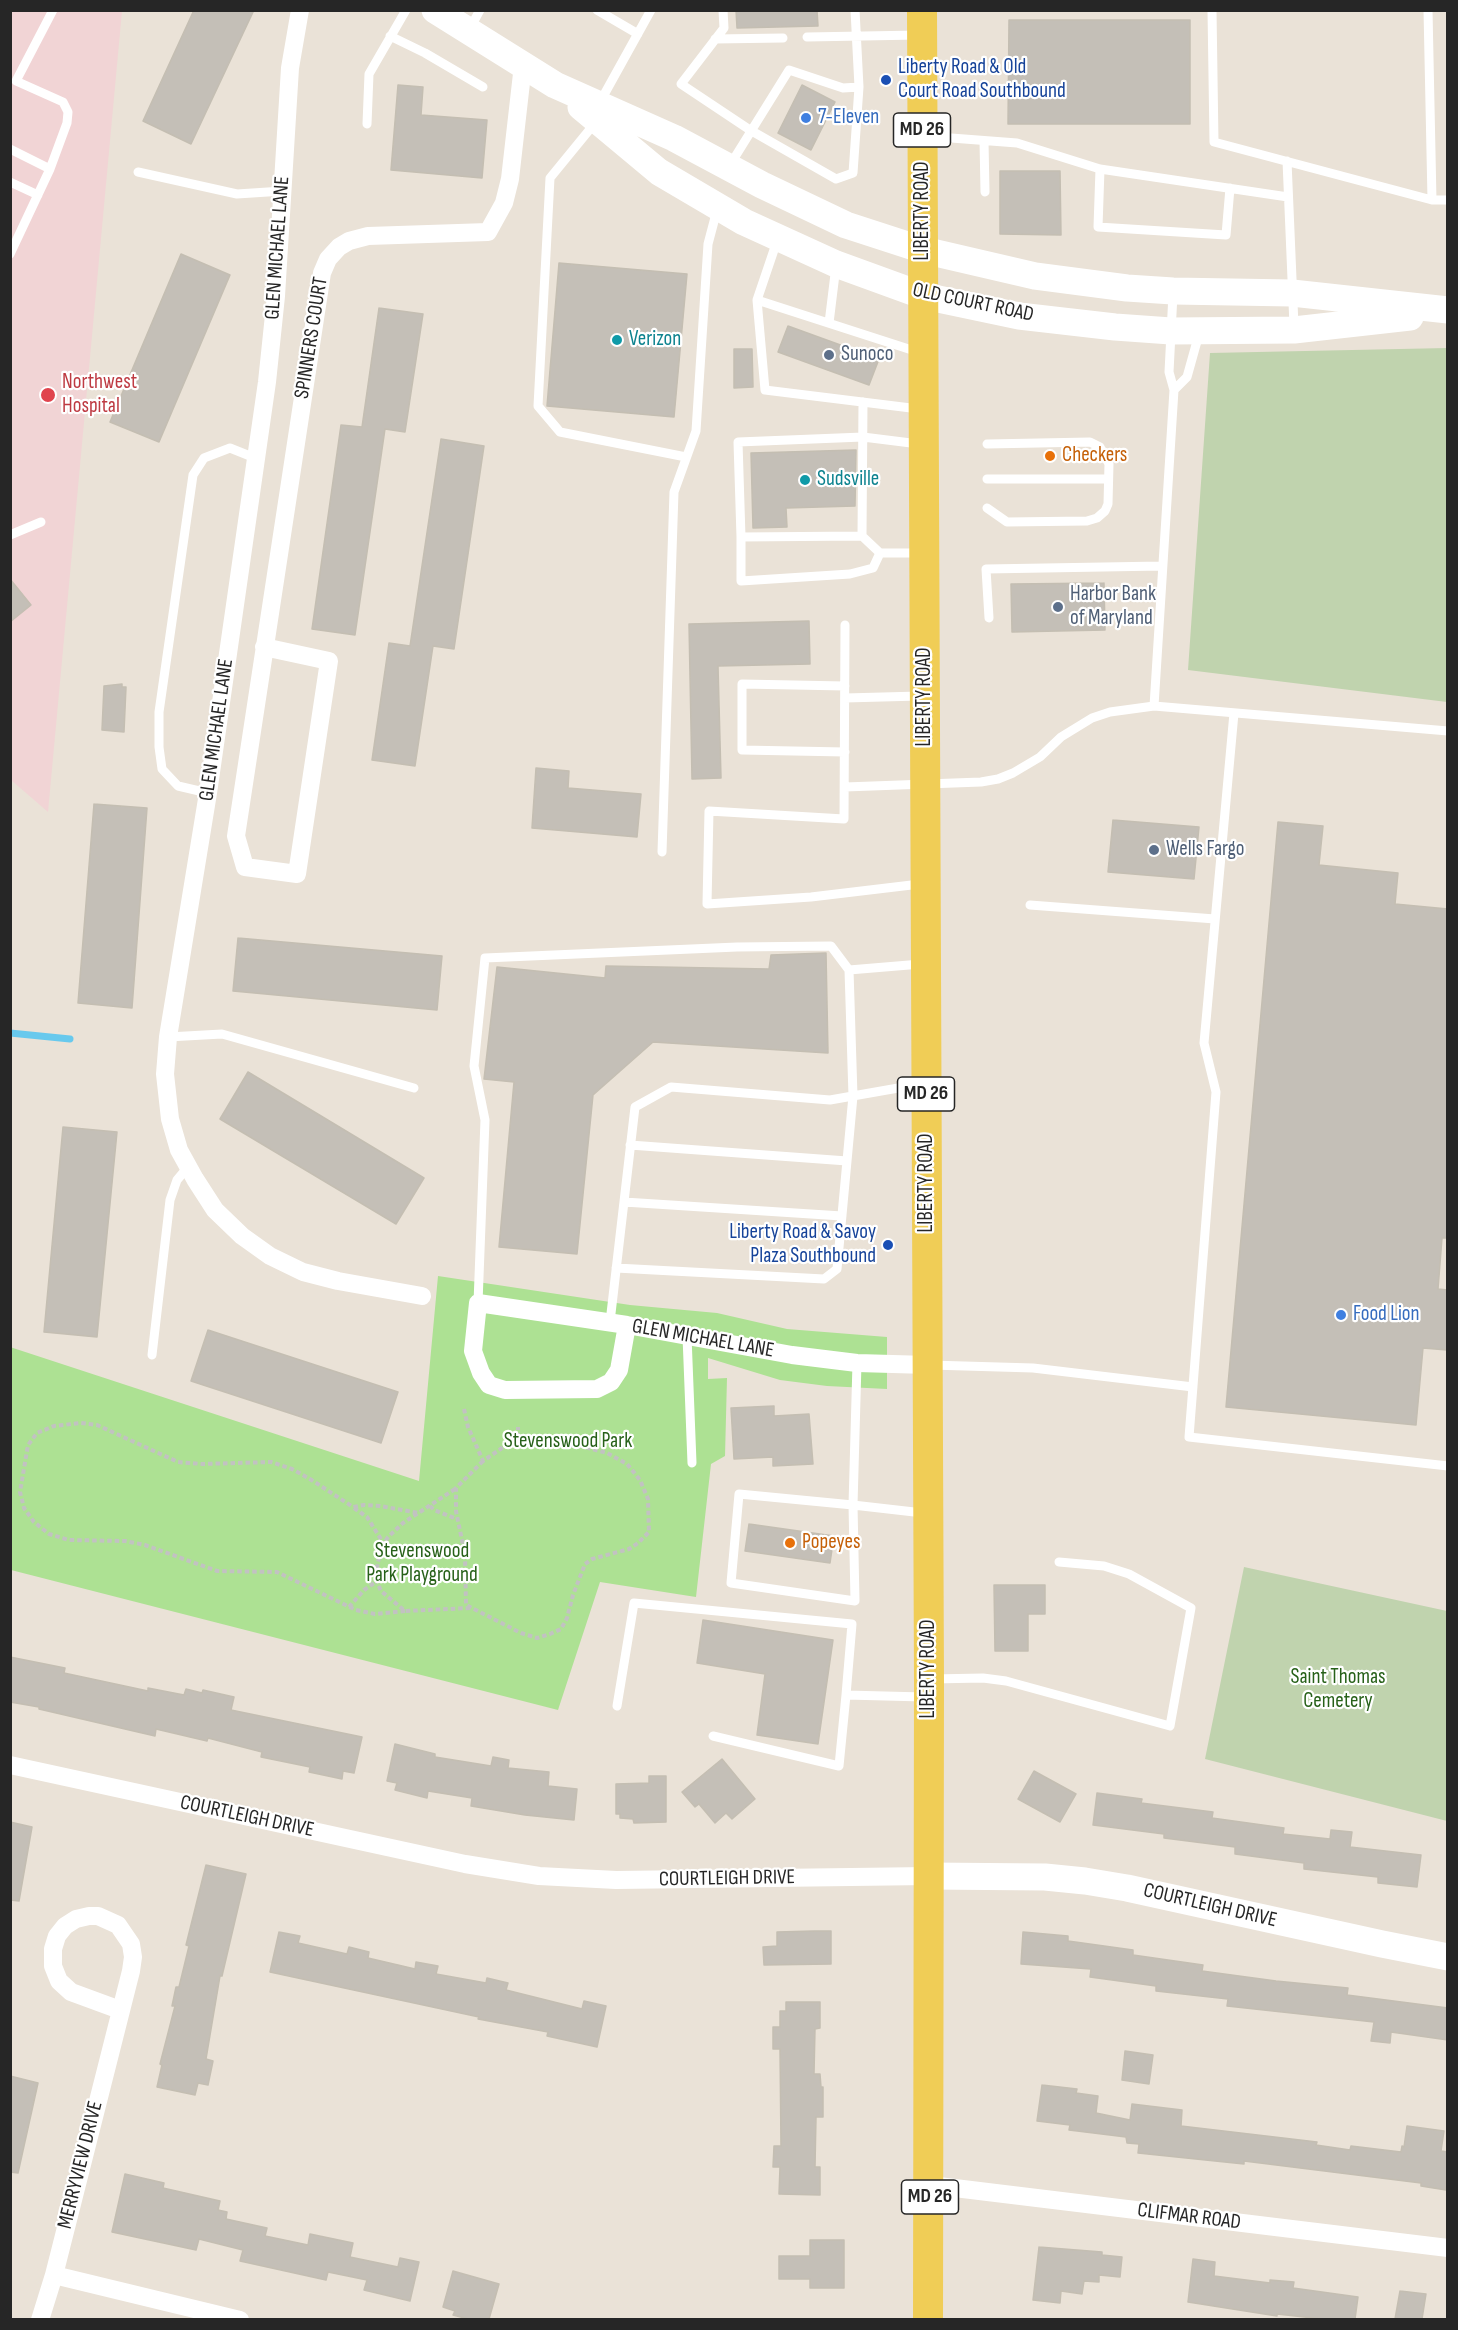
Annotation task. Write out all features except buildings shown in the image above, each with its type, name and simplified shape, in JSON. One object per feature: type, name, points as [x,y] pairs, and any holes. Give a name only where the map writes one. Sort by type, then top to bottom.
[{"type":"main road","name":"OLD COURT ROAD","points":[[435,10],[474,21],[523,66],[598,112],[659,172],[718,207],[777,238],[836,264],[924,296],[1019,316],[1171,331],[1294,330],[1448,311]]},
{"type":"main road","name":"LIBERTY ROAD","points":[[922,23],[929,1688],[928,2319]]},
{"type":"main road","name":"OLD COURT ROAD","points":[[598,112],[674,138],[846,225],[923,250],[1035,276],[1127,288],[1292,293],[1448,311]]},
{"type":"main road","name":"COURTLEIGH DRIVE","points":[[929,1876],[1045,1877],[1085,1881],[1448,1957]]},
{"type":"street","name":"GLEN MICHAEL LANE","points":[[300,10],[290,68],[276,296],[208,793],[168,1036],[165,1074],[170,1119],[188,1167],[215,1210],[242,1236],[270,1256],[303,1272],[338,1281],[422,1296]]},
{"type":"street","name":"SPINNERS COURT","points":[[264,647],[328,661],[297,874],[244,867],[236,836],[264,647],[322,273],[328,260],[339,247],[349,241],[368,236],[488,231],[504,203],[510,179],[523,66]]},
{"type":"street","name":"GLEN MICHAEL LANE","points":[[478,1303],[618,1323],[792,1355],[857,1363],[928,1365]]},
{"type":"street","points":[[478,1303],[473,1351],[481,1373],[489,1384],[505,1390],[597,1389],[611,1382],[619,1370],[618,1323]]},
{"type":"street","name":"COURTLEIGH DRIVE","points":[[10,1765],[465,1864],[539,1876],[616,1880],[929,1876]]},
{"type":"street","name":"MERRYVIEW DRIVE","points":[[40,2319],[54,2275],[131,1971],[133,1957],[131,1944],[125,1932],[109,1919],[88,1916],[76,1919],[65,1926],[57,1936],[52,1949],[53,1966],[59,1981],[70,1992],[120,2010]]},
{"type":"street","name":"CLIFMAR ROAD","points":[[930,2185],[1448,2248]]},
{"type":"street","points":[[54,2275],[240,2319]]},
{"type":"lane","points":[[10,254],[50,169],[67,123],[68,112],[63,102],[13,79],[53,10]]},
{"type":"lane","points":[[367,124],[369,74],[406,10]]},
{"type":"lane","points":[[597,10],[638,34]]},
{"type":"lane","points":[[651,10],[598,112],[550,178],[538,406],[560,432],[686,457]]},
{"type":"lane","points":[[723,10],[724,28],[681,84],[750,130],[836,179],[853,173],[859,87],[855,10]]},
{"type":"lane","points":[[1212,10],[1214,142],[1432,200],[1448,200]]},
{"type":"lane","points":[[1428,10],[1432,200]]},
{"type":"lane","points":[[807,37],[857,37],[922,23]]},
{"type":"lane","points":[[390,36],[425,53],[483,87]]},
{"type":"lane","points":[[715,39],[783,38]]},
{"type":"lane","points":[[729,167],[789,70],[843,88],[859,87]]},
{"type":"lane","points":[[922,136],[1017,143],[1100,169],[1288,197]]},
{"type":"lane","points":[[984,141],[985,192]]},
{"type":"lane","points":[[10,148],[50,169]]},
{"type":"lane","points":[[1287,161],[1294,330]]},
{"type":"lane","points":[[1100,169],[1098,227],[1226,235],[1230,188]]},
{"type":"lane","points":[[138,172],[237,194],[283,191]]},
{"type":"lane","points":[[10,182],[38,195]]},
{"type":"lane","points":[[662,852],[674,492],[696,431],[708,244],[718,207]]},
{"type":"lane","points":[[777,238],[757,300],[765,390],[924,409]]},
{"type":"lane","points":[[829,323],[836,264]]},
{"type":"lane","points":[[1154,706],[1174,390],[1169,372],[1173,291]]},
{"type":"lane","points":[[757,300],[924,354]]},
{"type":"lane","points":[[1174,390],[1187,377],[1200,331]]},
{"type":"lane","points":[[862,536],[863,402]]},
{"type":"lane","points":[[880,553],[873,568],[850,573],[741,581],[738,442],[863,437],[924,444]]},
{"type":"lane","points":[[987,444],[1090,442],[1100,447],[1106,454],[1109,464],[1108,504],[1105,511],[1097,518],[1087,521],[1007,522],[987,508]]},
{"type":"lane","points":[[208,793],[178,786],[162,769],[159,747],[159,712],[162,688],[193,475],[204,458],[230,448],[255,458]]},
{"type":"lane","points":[[987,479],[1108,479]]},
{"type":"lane","points":[[10,535],[41,522]]},
{"type":"lane","points":[[741,537],[862,536],[880,553],[924,553]]},
{"type":"lane","points":[[989,618],[986,569],[1162,566]]},
{"type":"lane","points":[[845,625],[844,819],[709,810],[706,904],[811,897],[926,884]]},
{"type":"lane","points":[[845,686],[742,684],[742,750],[845,752]]},
{"type":"lane","points":[[845,698],[925,696]]},
{"type":"lane","points":[[845,787],[925,785],[998,779],[1034,761],[1061,737],[1092,718],[1110,712],[1154,706],[1448,731]]},
{"type":"lane","points":[[1234,713],[1204,1043],[1216,1092],[1189,1437],[1448,1466]]},
{"type":"lane","points":[[1030,905],[1215,919]]},
{"type":"lane","points":[[478,1303],[485,1120],[474,1066],[484,958],[736,947],[831,946],[849,970],[853,1096],[837,1269],[824,1279],[616,1268]]},
{"type":"lane","points":[[849,970],[926,963]]},
{"type":"lane","points":[[168,1036],[222,1034],[414,1088]]},
{"type":"lane","points":[[618,1323],[616,1268],[634,1107],[671,1087],[830,1100],[926,1083]]},
{"type":"lane","points":[[630,1145],[847,1161]]},
{"type":"lane","points":[[152,1355],[170,1200],[177,1180],[188,1167]]},
{"type":"lane","points":[[624,1202],[842,1216]]},
{"type":"lane","points":[[687,1336],[692,1463]]},
{"type":"lane","points":[[857,1363],[853,1505],[855,1601],[731,1583],[739,1494],[853,1505],[928,1514]]},
{"type":"lane","points":[[928,1365],[1034,1368],[1193,1387]]},
{"type":"lane","points":[[846,1695],[929,1688],[983,1678],[1006,1681],[1170,1726],[1191,1608],[1129,1574],[1104,1566],[1059,1562]]},
{"type":"lane","points":[[617,1706],[634,1603],[852,1624],[839,1766],[713,1736]]},
{"type":"path","points":[[464,1409],[468,1427],[483,1461]]},
{"type":"path","points":[[384,1544],[367,1517],[310,1479],[271,1462],[202,1464],[178,1462],[97,1425],[81,1423],[54,1426],[37,1433],[28,1445],[20,1492],[24,1508],[34,1522],[49,1534],[69,1540],[125,1541],[145,1545],[217,1570],[277,1572],[349,1607],[375,1614],[470,1608]]},
{"type":"path","points":[[405,1611],[381,1591],[375,1577],[381,1548],[402,1523],[456,1488],[483,1461],[518,1437],[518,1426]]},
{"type":"path","points":[[456,1488],[456,1511],[465,1555],[466,1605],[521,1633],[537,1638],[561,1629],[567,1618],[585,1564],[592,1559],[629,1549],[649,1532],[648,1499],[640,1480],[627,1464],[607,1453],[581,1446],[509,1443]]},
{"type":"path","points":[[353,1507],[380,1506],[419,1513]]},
{"type":"path","points":[[430,1506],[434,1510],[458,1519]]},
{"type":"path","points":[[349,1607],[364,1590],[377,1581]]},
{"type":"shaded area","name":"Northwest Hospital","points":[[11,11],[122,11],[48,812],[11,780]]},
{"type":"green space","points":[[1447,348],[1447,702],[1188,670],[1210,353]]},
{"type":"green space","name":"Stevenswood Park","points":[[438,1276],[630,1305],[717,1313],[787,1329],[887,1337],[887,1389],[827,1386],[780,1380],[708,1358],[708,1379],[727,1378],[725,1456],[711,1464],[696,1597],[600,1582],[558,1710],[11,1570],[10,1347],[419,1481]]},
{"type":"green space","name":"Saint Thomas Cemetery","points":[[1244,1567],[1447,1611],[1447,1821],[1205,1759]]},
{"type":"waterway","points":[[10,1033],[70,1039]]},
{"type":"place","name":"Liberty Road & Old Court Road Southbound","points":[[886,80]]},
{"type":"place","name":"7-Eleven","points":[[806,118]]},
{"type":"place","name":"Verizon","points":[[617,340]]},
{"type":"place","name":"Sunoco","points":[[829,355]]},
{"type":"place","name":"Northwest Hospital","points":[[48,395]]},
{"type":"place","name":"Checkers","points":[[1050,456]]},
{"type":"place","name":"Sudsville","points":[[805,480]]},
{"type":"place","name":"Harbor Bank of Maryland","points":[[1058,607]]},
{"type":"place","name":"Wells Fargo","points":[[1154,850]]},
{"type":"place","name":"Liberty Road & Savoy Plaza Southbound","points":[[888,1245]]},
{"type":"place","name":"Food Lion","points":[[1341,1315]]},
{"type":"place","name":"Popeyes","points":[[790,1543]]},
{"type":"park label","name":"Stevenswood Park Playground","points":[[422,1564]]}]
